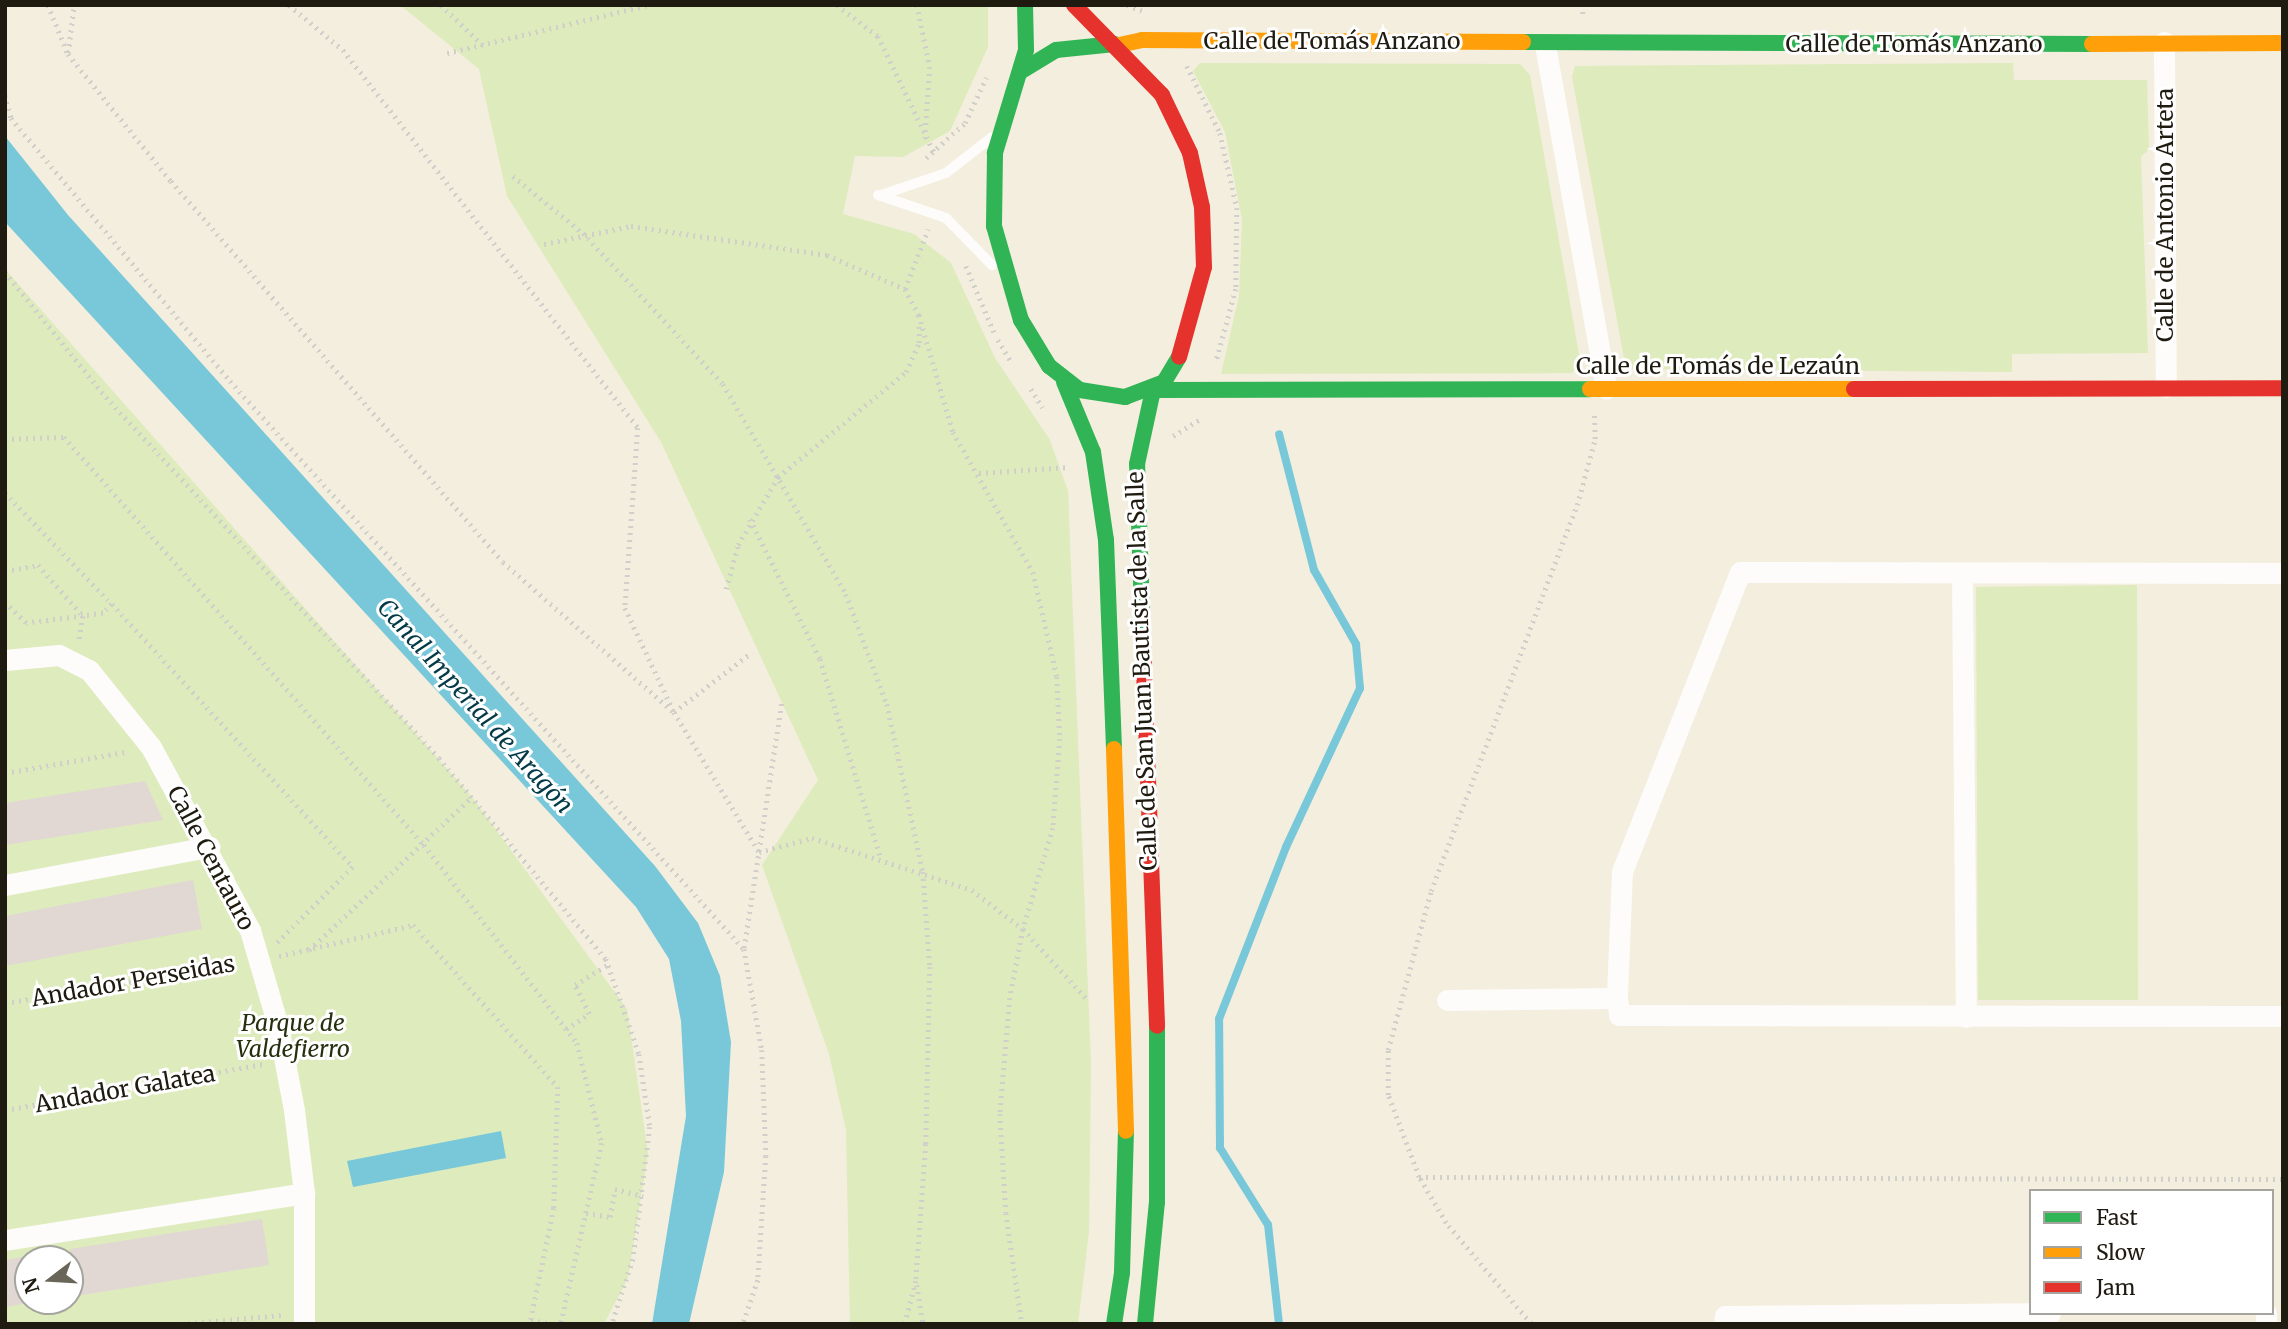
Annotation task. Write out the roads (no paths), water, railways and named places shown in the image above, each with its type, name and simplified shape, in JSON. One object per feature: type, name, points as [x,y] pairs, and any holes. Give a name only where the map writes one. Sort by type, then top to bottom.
[{"type":"main road","name":"Calle de San Juan Bautista de la Salle","points":[[1025,5],[1027,39],[1020,72],[999,130],[994,226],[1009,289],[1033,343],[1064,382],[1093,452],[1106,540],[1127,1107],[1122,1273],[1114,1324]]},
{"type":"main road","name":"Calle de San Juan Bautista de la Salle","points":[[1074,5],[1143,70],[1178,125],[1202,207],[1204,267],[1198,309],[1180,358],[1154,390],[1137,451],[1158,1069],[1157,1202],[1145,1324]]},
{"type":"main road","name":"Calle de Tomás Anzano","points":[[1117,45],[1168,41],[1545,45],[2283,43]]},
{"type":"main road","points":[[1020,72],[1056,50],[1117,45]]},
{"type":"main road","points":[[1064,382],[1110,398],[1154,390]]},
{"type":"main road","name":"Calle de Tomás de Lezaún","points":[[1154,390],[2283,388]]},
{"type":"street","name":"Calle de Antonio Arteta","points":[[2164,42],[2166,387]]},
{"type":"street","points":[[1545,45],[1600,389]]},
{"type":"street","points":[[2283,573],[1740,572],[1622,871],[1617,998],[1619,1015],[2283,1016]]},
{"type":"street","points":[[1962,574],[1966,1017]]},
{"type":"street","name":"Calle Centauro","points":[[5,660],[43,654],[75,661],[150,747],[209,847],[261,960],[286,1060],[304,1193],[304,1318]]},
{"type":"street","points":[[5,885],[209,847]]},
{"type":"street","points":[[1447,1000],[1617,998]]},
{"type":"street","points":[[5,1240],[304,1193]]},
{"type":"street","points":[[1724,1324],[1725,1316],[2029,1313]]},
{"type":"lane","points":[[999,130],[946,173],[878,195],[946,218],[978,247],[1009,289]]},
{"type":"water","name":"Canal Imperial de Aragón","points":[[5,136],[68,215],[655,866],[698,923],[720,976],[731,1042],[724,1172],[689,1324],[652,1324],[686,1116],[681,1021],[669,959],[636,907],[5,222]]},
{"type":"water","points":[[501,1131],[506,1158],[353,1187],[347,1161]]},
{"type":"waterway","points":[[1279,434],[1314,570],[1356,644],[1360,688],[1286,847],[1219,1019],[1220,1148],[1268,1225],[1279,1324]]},
{"type":"park label","name":"Parque de Valdefierro","points":[[293,1036]]}]
